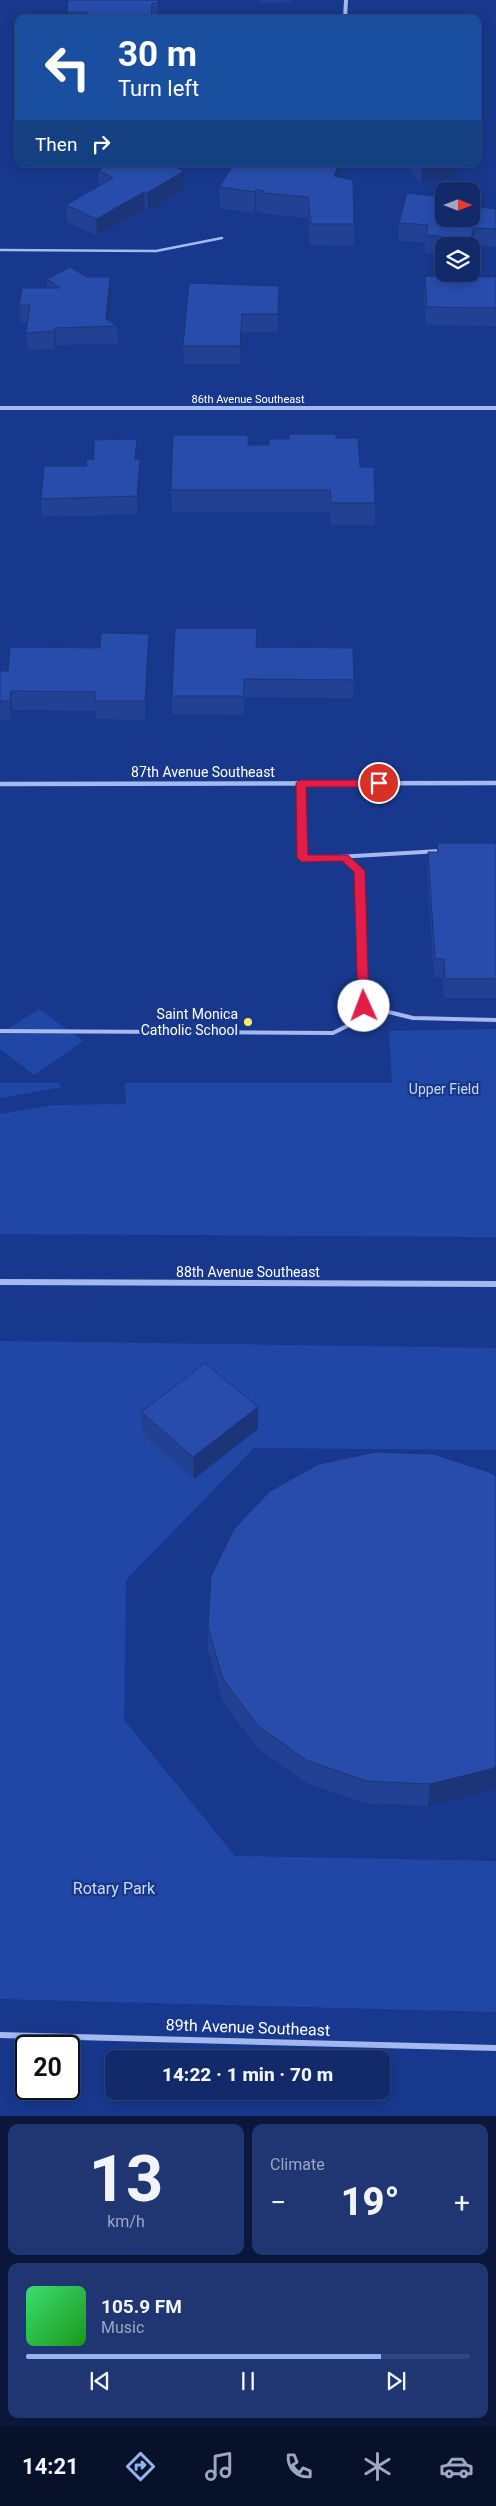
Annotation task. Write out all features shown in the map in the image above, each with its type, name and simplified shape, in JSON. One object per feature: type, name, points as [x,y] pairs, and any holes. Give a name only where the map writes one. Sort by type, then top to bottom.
[{"type":"street","points":[[345,15],[346,0]]},
{"type":"street","name":"86th Avenue Southeast","points":[[0,408],[496,408]]},
{"type":"street","name":"87th Avenue Southeast","points":[[0,784],[496,783]]},
{"type":"street","name":"88th Avenue Southeast","points":[[0,1282],[496,1284]]},
{"type":"street","name":"89th Avenue Southeast","points":[[0,2035],[496,2048]]},
{"type":"lane","points":[[0,250],[156,250],[222,238]]},
{"type":"lane","points":[[301,783],[302,858],[344,858],[382,852],[442,851]]},
{"type":"lane","points":[[0,1031],[333,1032],[349,1025],[364,1006],[359,871],[344,858]]},
{"type":"lane","points":[[364,1006],[390,1016],[415,1020],[496,1020]]},
{"type":"green space","points":[[39,1009],[83,1041],[34,1075],[0,1049],[0,1034]]},
{"type":"green space","name":"Upper Field","points":[[496,1029],[496,1237],[0,1234],[0,1114],[54,1105],[126,1104],[125,1083],[392,1083],[389,1031]]},
{"type":"green space","points":[[0,1083],[58,1083],[61,1087],[0,1098]]},
{"type":"green space","name":"Rotary Park","points":[[0,1341],[496,1348],[496,1450],[254,1448],[126,1580],[124,1720],[235,1856],[496,1861],[496,2012],[0,1999]]},
{"type":"building","points":[[68,0],[158,0],[158,3],[152,4],[151,15],[87,15],[87,12],[67,12]]},
{"type":"building","points":[[104,167],[175,167],[184,171],[147,193],[144,192],[96,219],[66,205],[113,178],[98,170]]},
{"type":"building","points":[[232,167],[338,167],[334,176],[353,180],[354,224],[311,224],[308,197],[263,193],[264,191],[256,189],[255,192],[219,187]]},
{"type":"building","points":[[407,193],[435,196],[435,228],[474,228],[471,237],[448,237],[426,235],[428,225],[399,223]]},
{"type":"building","points":[[480,207],[496,209],[496,229],[474,228],[480,228]]},
{"type":"building","points":[[70,267],[87,277],[110,277],[106,319],[117,326],[55,328],[54,331],[26,333],[30,305],[19,305],[22,288],[60,288],[47,279]]},
{"type":"building","points":[[425,276],[435,276],[435,282],[480,282],[480,277],[496,277],[496,308],[427,307]]},
{"type":"building","points":[[189,283],[279,286],[278,314],[242,314],[240,346],[183,346]]},
{"type":"building","points":[[289,434],[336,434],[336,438],[358,438],[360,467],[374,467],[375,503],[331,503],[330,490],[171,490],[173,435],[248,435],[248,445],[269,445],[269,439],[289,439]]},
{"type":"building","points":[[137,439],[135,459],[140,459],[137,496],[41,499],[44,466],[87,466],[86,460],[94,459],[94,440]]},
{"type":"building","points":[[175,628],[257,628],[256,647],[353,648],[354,680],[244,679],[244,696],[172,696]]},
{"type":"building","points":[[101,633],[149,634],[145,701],[95,701],[96,692],[11,691],[10,701],[0,701],[0,671],[8,671],[10,647],[100,648]]},
{"type":"building","points":[[437,843],[496,843],[496,979],[445,979],[444,959],[435,959],[428,852],[438,852]]},
{"type":"building","points":[[205,1363],[258,1407],[193,1457],[141,1412]]},
{"type":"building","points":[[375,1452],[433,1454],[496,1476],[496,1766],[491,1769],[430,1784],[366,1781],[306,1760],[257,1725],[223,1679],[208,1627],[211,1576],[234,1529],[270,1491],[319,1464]]},
{"type":"place","name":"Saint Monica Catholic School","points":[[248,1022]]},
{"type":"route","points":[[364,1006],[359,871],[344,858],[302,858],[301,783],[379,783]]}]
